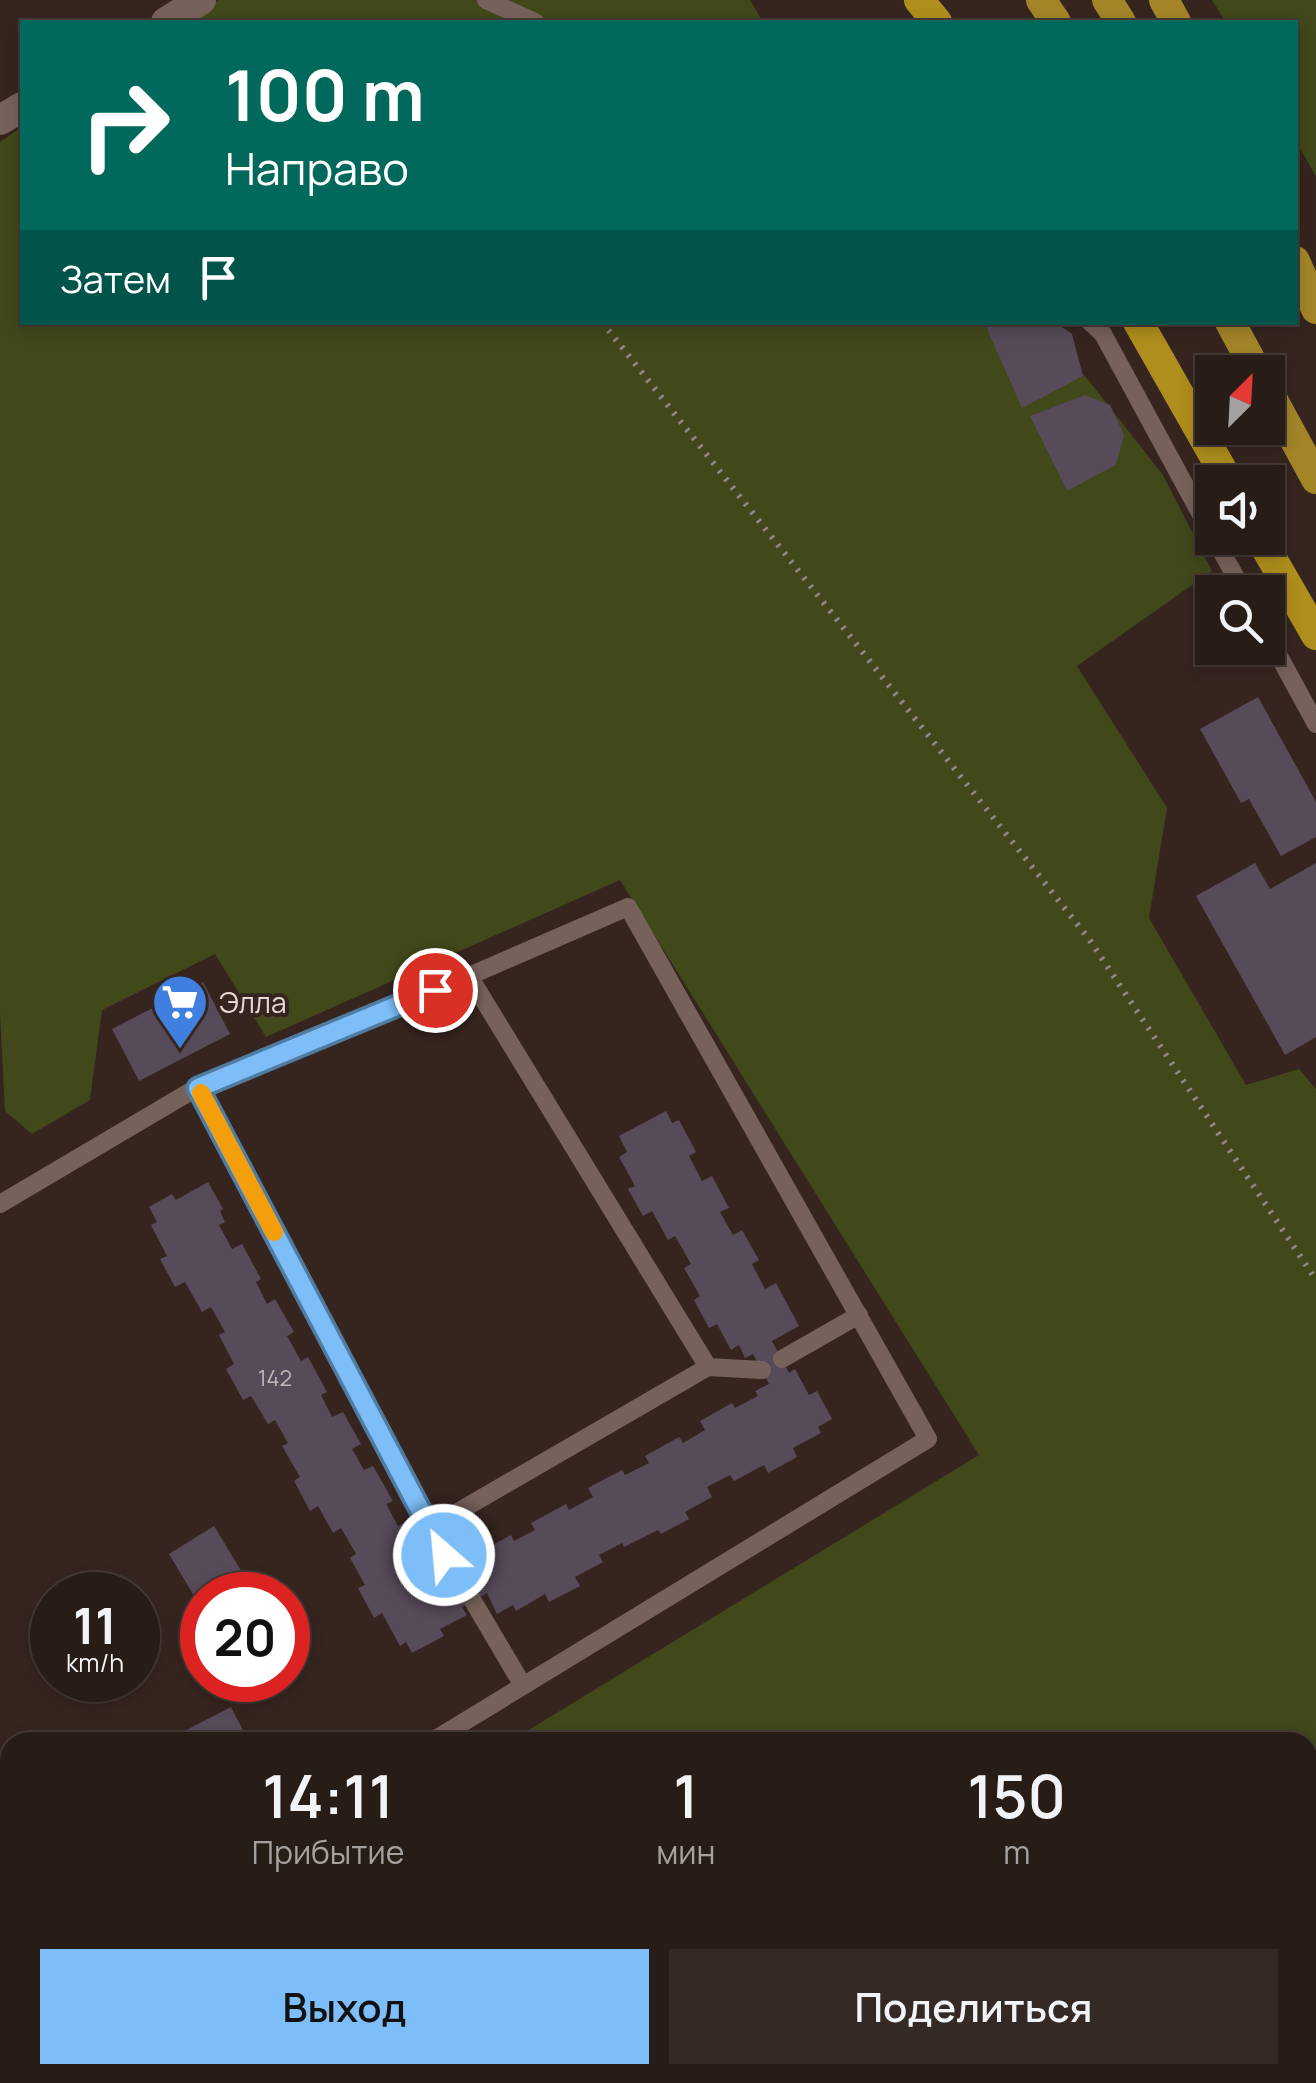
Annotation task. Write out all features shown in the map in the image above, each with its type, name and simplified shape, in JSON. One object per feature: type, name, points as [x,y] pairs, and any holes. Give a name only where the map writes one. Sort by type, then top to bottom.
[{"type":"highway","points":[[919,0],[935,20]]},
{"type":"highway","points":[[1298,268],[1316,311]]},
{"type":"highway","points":[[1298,288],[1316,311]]},
{"type":"highway","points":[[1140,325],[1219,465]]},
{"type":"highway","points":[[1232,325],[1248,355]]},
{"type":"highway","points":[[1285,422],[1316,478]]},
{"type":"highway","points":[[1270,555],[1316,635]]},
{"type":"street","points":[[169,20],[201,0]]},
{"type":"lane","points":[[486,0],[531,20]]},
{"type":"lane","points":[[1093,325],[1103,334],[1195,503]]},
{"type":"lane","points":[[1284,665],[1316,724]]},
{"type":"lane","points":[[0,1204],[198,1088],[628,906],[928,1439],[447,1732]]},
{"type":"lane","points":[[469,976],[708,1367]]},
{"type":"lane","points":[[198,1088],[457,1582]]},
{"type":"lane","points":[[782,1359],[859,1316]]},
{"type":"lane","points":[[430,1528],[708,1367],[762,1370]]},
{"type":"lane","points":[[473,1601],[522,1684]]},
{"type":"path","points":[[604,325],[1089,939],[1316,1280]]},
{"type":"green space","points":[[219,0],[750,0],[762,20],[187,20]]},
{"type":"green space","points":[[1212,0],[1316,0],[1316,176],[1298,145],[1298,20],[1225,20]]},
{"type":"green space","points":[[20,128],[20,325],[1039,325],[1163,475],[1195,538],[1195,555],[1204,555],[1212,571],[1195,575],[1195,583],[1077,666],[1167,808],[1149,918],[1246,1085],[1299,1069],[1316,1089],[1316,1732],[525,1732],[979,1455],[620,880],[266,1037],[215,954],[102,1010],[90,1100],[32,1134],[5,1111],[0,1013],[0,142]]},
{"type":"building","points":[[985,325],[1059,325],[1072,334],[1083,376],[1022,408]]},
{"type":"building","points":[[1085,395],[1110,405],[1124,435],[1116,465],[1067,491],[1030,416]]},
{"type":"building","points":[[1258,697],[1316,802],[1316,837],[1281,856],[1249,799],[1241,803],[1200,729]]},
{"type":"building","points":[[1255,863],[1270,889],[1316,863],[1316,1037],[1285,1055],[1196,896]]},
{"type":"building","points":[[203,982],[230,1034],[139,1081],[112,1029]]},
{"type":"building","points":[[666,1111],[672,1123],[679,1120],[696,1152],[689,1156],[702,1181],[712,1176],[729,1208],[720,1212],[733,1235],[742,1230],[759,1260],[752,1264],[765,1289],[776,1283],[799,1326],[772,1341],[789,1373],[795,1369],[809,1395],[817,1391],[832,1419],[818,1427],[821,1433],[793,1448],[797,1457],[768,1473],[764,1465],[734,1481],[730,1475],[707,1487],[712,1497],[685,1512],[689,1519],[661,1534],[658,1530],[599,1555],[603,1562],[575,1577],[580,1586],[549,1602],[545,1594],[516,1611],[513,1605],[497,1614],[487,1593],[462,1607],[467,1615],[440,1629],[444,1636],[412,1653],[406,1642],[400,1646],[382,1613],[374,1618],[358,1588],[365,1585],[350,1558],[356,1554],[341,1528],[333,1533],[318,1506],[310,1511],[294,1481],[300,1477],[282,1446],[288,1443],[275,1420],[268,1424],[251,1396],[243,1400],[226,1369],[234,1364],[219,1335],[225,1332],[211,1307],[202,1312],[185,1282],[175,1287],[160,1259],[167,1256],[151,1225],[157,1222],[149,1207],[172,1194],[176,1200],[208,1182],[223,1209],[220,1211],[225,1222],[219,1225],[232,1249],[242,1244],[261,1279],[256,1282],[267,1304],[275,1299],[294,1332],[287,1336],[301,1361],[308,1357],[327,1392],[321,1395],[332,1417],[343,1412],[361,1444],[352,1449],[364,1470],[373,1466],[393,1501],[386,1504],[398,1526],[408,1521],[426,1554],[417,1559],[429,1583],[440,1576],[446,1588],[472,1574],[469,1569],[481,1562],[476,1554],[511,1535],[514,1541],[535,1530],[531,1523],[566,1504],[569,1510],[593,1497],[588,1488],[622,1470],[625,1475],[649,1463],[645,1456],[679,1437],[683,1443],[705,1430],[700,1421],[732,1403],[735,1408],[758,1396],[755,1391],[769,1384],[753,1354],[745,1358],[739,1345],[731,1350],[717,1324],[709,1328],[694,1300],[700,1296],[684,1268],[691,1264],[675,1236],[668,1240],[652,1211],[643,1216],[628,1189],[635,1186],[619,1157],[627,1152],[619,1136]]},
{"type":"building","points":[[214,1526],[242,1572],[180,1572],[169,1554]]},
{"type":"building","points":[[231,1707],[244,1732],[182,1732]]},
{"type":"slow traffic","points":[[201,1093],[274,1232]]},
{"type":"place","name":"Элла","points":[[180,1051]]},
{"type":"route","points":[[435,990],[198,1088],[444,1555]]}]
